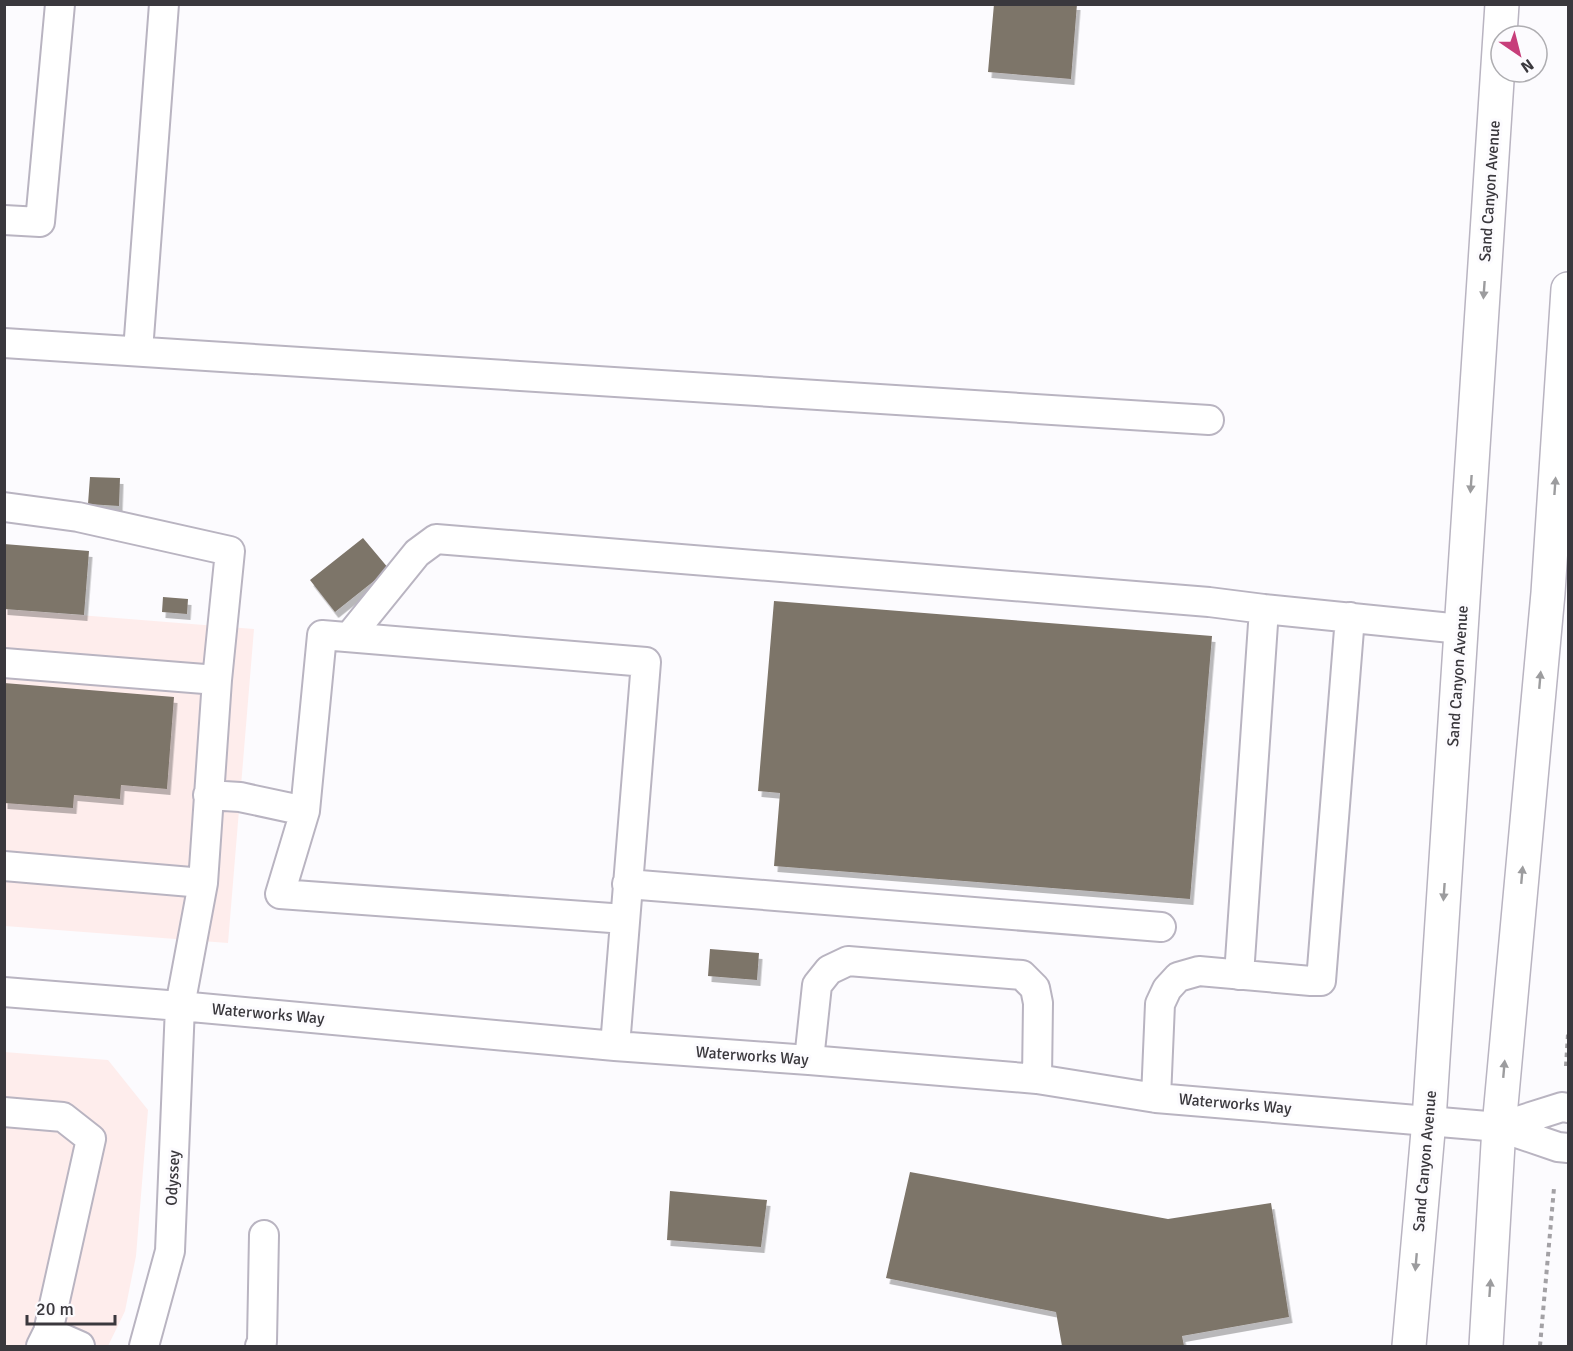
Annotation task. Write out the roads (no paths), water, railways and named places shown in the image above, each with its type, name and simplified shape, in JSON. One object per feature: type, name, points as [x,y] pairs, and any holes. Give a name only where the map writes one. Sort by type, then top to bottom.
[{"type":"main road","name":"Sand Canyon Avenue","points":[[1409,1347],[1428,1120],[1502,4]]},
{"type":"main road","points":[[1486,1347],[1499,1127],[1548,593],[1569,289]]},
{"type":"street","points":[[4,220],[40,222],[60,4]]},
{"type":"street","points":[[138,351],[164,4]]},
{"type":"street","points":[[4,343],[1209,420]]},
{"type":"street","name":"Odyssey","points":[[4,507],[78,517],[230,550],[217,680],[203,883],[180,1006],[170,1251],[144,1347]]},
{"type":"street","points":[[349,637],[417,554],[436,539],[1197,601],[1461,628]]},
{"type":"street","points":[[1239,975],[1264,609]]},
{"type":"street","points":[[1156,1098],[1161,1004],[1167,989],[1178,977],[1199,971],[1321,981],[1350,617]]},
{"type":"street","points":[[615,1046],[646,662],[322,635],[305,811],[280,894],[625,919]]},
{"type":"street","points":[[4,663],[217,680]]},
{"type":"street","points":[[208,795],[240,796],[305,811]]},
{"type":"street","points":[[4,866],[203,883]]},
{"type":"street","points":[[627,884],[1161,927]]},
{"type":"street","points":[[809,1060],[817,986],[829,970],[848,961],[1022,975],[1035,988],[1038,1003],[1036,1079]]},
{"type":"street","name":"Waterworks Way","points":[[4,992],[615,1046],[1036,1079],[1156,1098],[1499,1127]]},
{"type":"street","points":[[1499,1127],[1562,1107],[1569,1108]]},
{"type":"street","points":[[4,1112],[63,1117],[91,1139],[45,1339],[80,1347]]},
{"type":"street","points":[[1499,1127],[1558,1147],[1569,1148]]},
{"type":"street","points":[[260,1347],[262,1342],[264,1234]]}]
